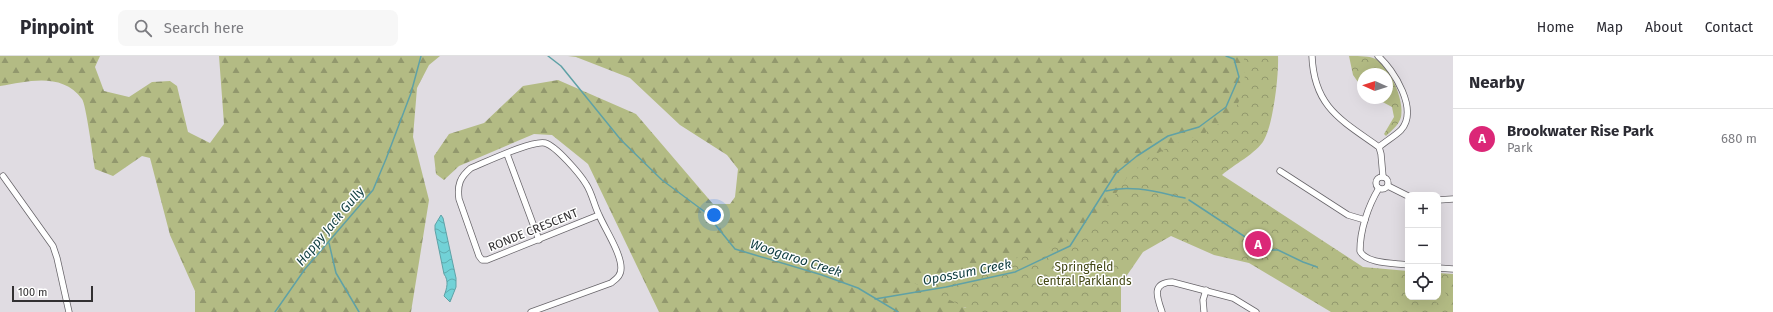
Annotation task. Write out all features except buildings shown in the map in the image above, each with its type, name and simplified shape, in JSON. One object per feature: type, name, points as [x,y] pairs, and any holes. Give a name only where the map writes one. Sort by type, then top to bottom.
[{"type":"street","points":[[1312,56],[1312,68],[1317,87],[1330,109],[1339,118],[1379,147],[1383,177]]},
{"type":"street","points":[[1378,56],[1394,74],[1401,86],[1407,114],[1401,129],[1379,147]]},
{"type":"street","name":"RONDE CRESCENT","points":[[531,312],[611,283],[618,278],[620,273],[620,263],[609,234],[586,184],[561,153],[545,143],[532,144],[471,168],[464,173],[457,190],[479,256],[482,260],[487,260],[539,240],[599,215]]},
{"type":"street","points":[[507,154],[539,240]]},
{"type":"street","points":[[1280,171],[1348,215],[1365,220]]},
{"type":"street","points":[[4,176],[53,246],[70,312]]},
{"type":"street","points":[[1383,177],[1388,180],[1388,186]]},
{"type":"street","points":[[1379,188],[1376,181],[1383,177]]},
{"type":"street","points":[[1379,188],[1385,189],[1388,186]]},
{"type":"street","points":[[1388,186],[1405,194]]},
{"type":"street","points":[[1379,188],[1371,201],[1365,220],[1360,251],[1362,256],[1368,260],[1405,265]]},
{"type":"street","points":[[1441,200],[1453,199]]},
{"type":"street","points":[[1441,268],[1453,269]]},
{"type":"street","points":[[1162,312],[1157,292],[1160,285],[1165,282],[1172,282],[1233,298],[1256,312]]},
{"type":"street","points":[[1204,312],[1203,300],[1206,290]]},
{"type":"green space","points":[[0,56],[100,56],[95,67],[104,91],[129,97],[152,82],[170,81],[177,86],[188,132],[210,143],[224,124],[219,56],[440,56],[429,65],[417,88],[413,137],[429,200],[411,312],[195,312],[195,291],[170,235],[150,158],[142,156],[113,176],[95,169],[84,103],[82,99],[74,90],[65,85],[44,80],[0,86]]},
{"type":"green space","points":[[568,56],[1269,56],[1220,171],[1223,188],[1405,295],[1405,297],[1263,264],[1149,228],[1022,288],[963,308],[989,305],[1030,312],[659,312],[588,164],[552,135],[534,134],[459,166],[444,180],[436,174],[434,156],[449,134],[484,123],[523,86],[558,80],[636,114],[713,204],[730,204],[735,197],[738,169],[727,155],[680,125],[630,78],[576,57]]},
{"type":"green space","name":"Springfield Central Parklands","points":[[1240,56],[1278,56],[1278,75],[1275,100],[1267,133],[1261,145],[1222,175],[1363,267],[1405,271],[1405,300],[1441,300],[1441,273],[1453,274],[1453,312],[1331,312],[1249,263],[1214,255],[1171,236],[1143,252],[1121,284],[1121,312],[975,312],[912,282],[961,273],[1036,253],[1091,229],[1128,176],[1151,157],[1172,145],[1205,133],[1233,114],[1245,88],[1244,59]]},
{"type":"green space","points":[[1349,56],[1371,57],[1379,61],[1386,68],[1357,68],[1357,81],[1353,75]]},
{"type":"green space","points":[[1393,81],[1401,102],[1402,110],[1400,120],[1397,125],[1386,136],[1384,134],[1394,117],[1392,107],[1386,104],[1393,104]]},
{"type":"green space","points":[[1441,287],[1447,295],[1441,300]]},
{"type":"water","points":[[441,215],[443,218],[456,278],[456,287],[450,302],[444,296],[447,282],[435,230],[435,225]]},
{"type":"waterway","name":"Happy Jack Gully","points":[[275,312],[305,269],[373,190],[411,93],[421,56]]},
{"type":"waterway","name":"Woogaroo Creek","points":[[548,56],[561,66],[621,140],[662,180],[705,212],[735,249],[822,275],[858,288],[898,312]]},
{"type":"waterway","name":"Opossum Creek","points":[[875,299],[946,287],[1015,272],[1070,246],[1116,173],[1137,156],[1168,136],[1199,127],[1226,107],[1239,77],[1234,59],[1226,56]]},
{"type":"waterway","points":[[1106,191],[1125,188],[1185,198]]},
{"type":"waterway","points":[[1189,200],[1262,248],[1278,250],[1317,267]]},
{"type":"waterway","points":[[329,243],[336,273],[359,312]]},
{"type":"place","name":"Brookwater Rise Park","points":[[1258,244]]}]
